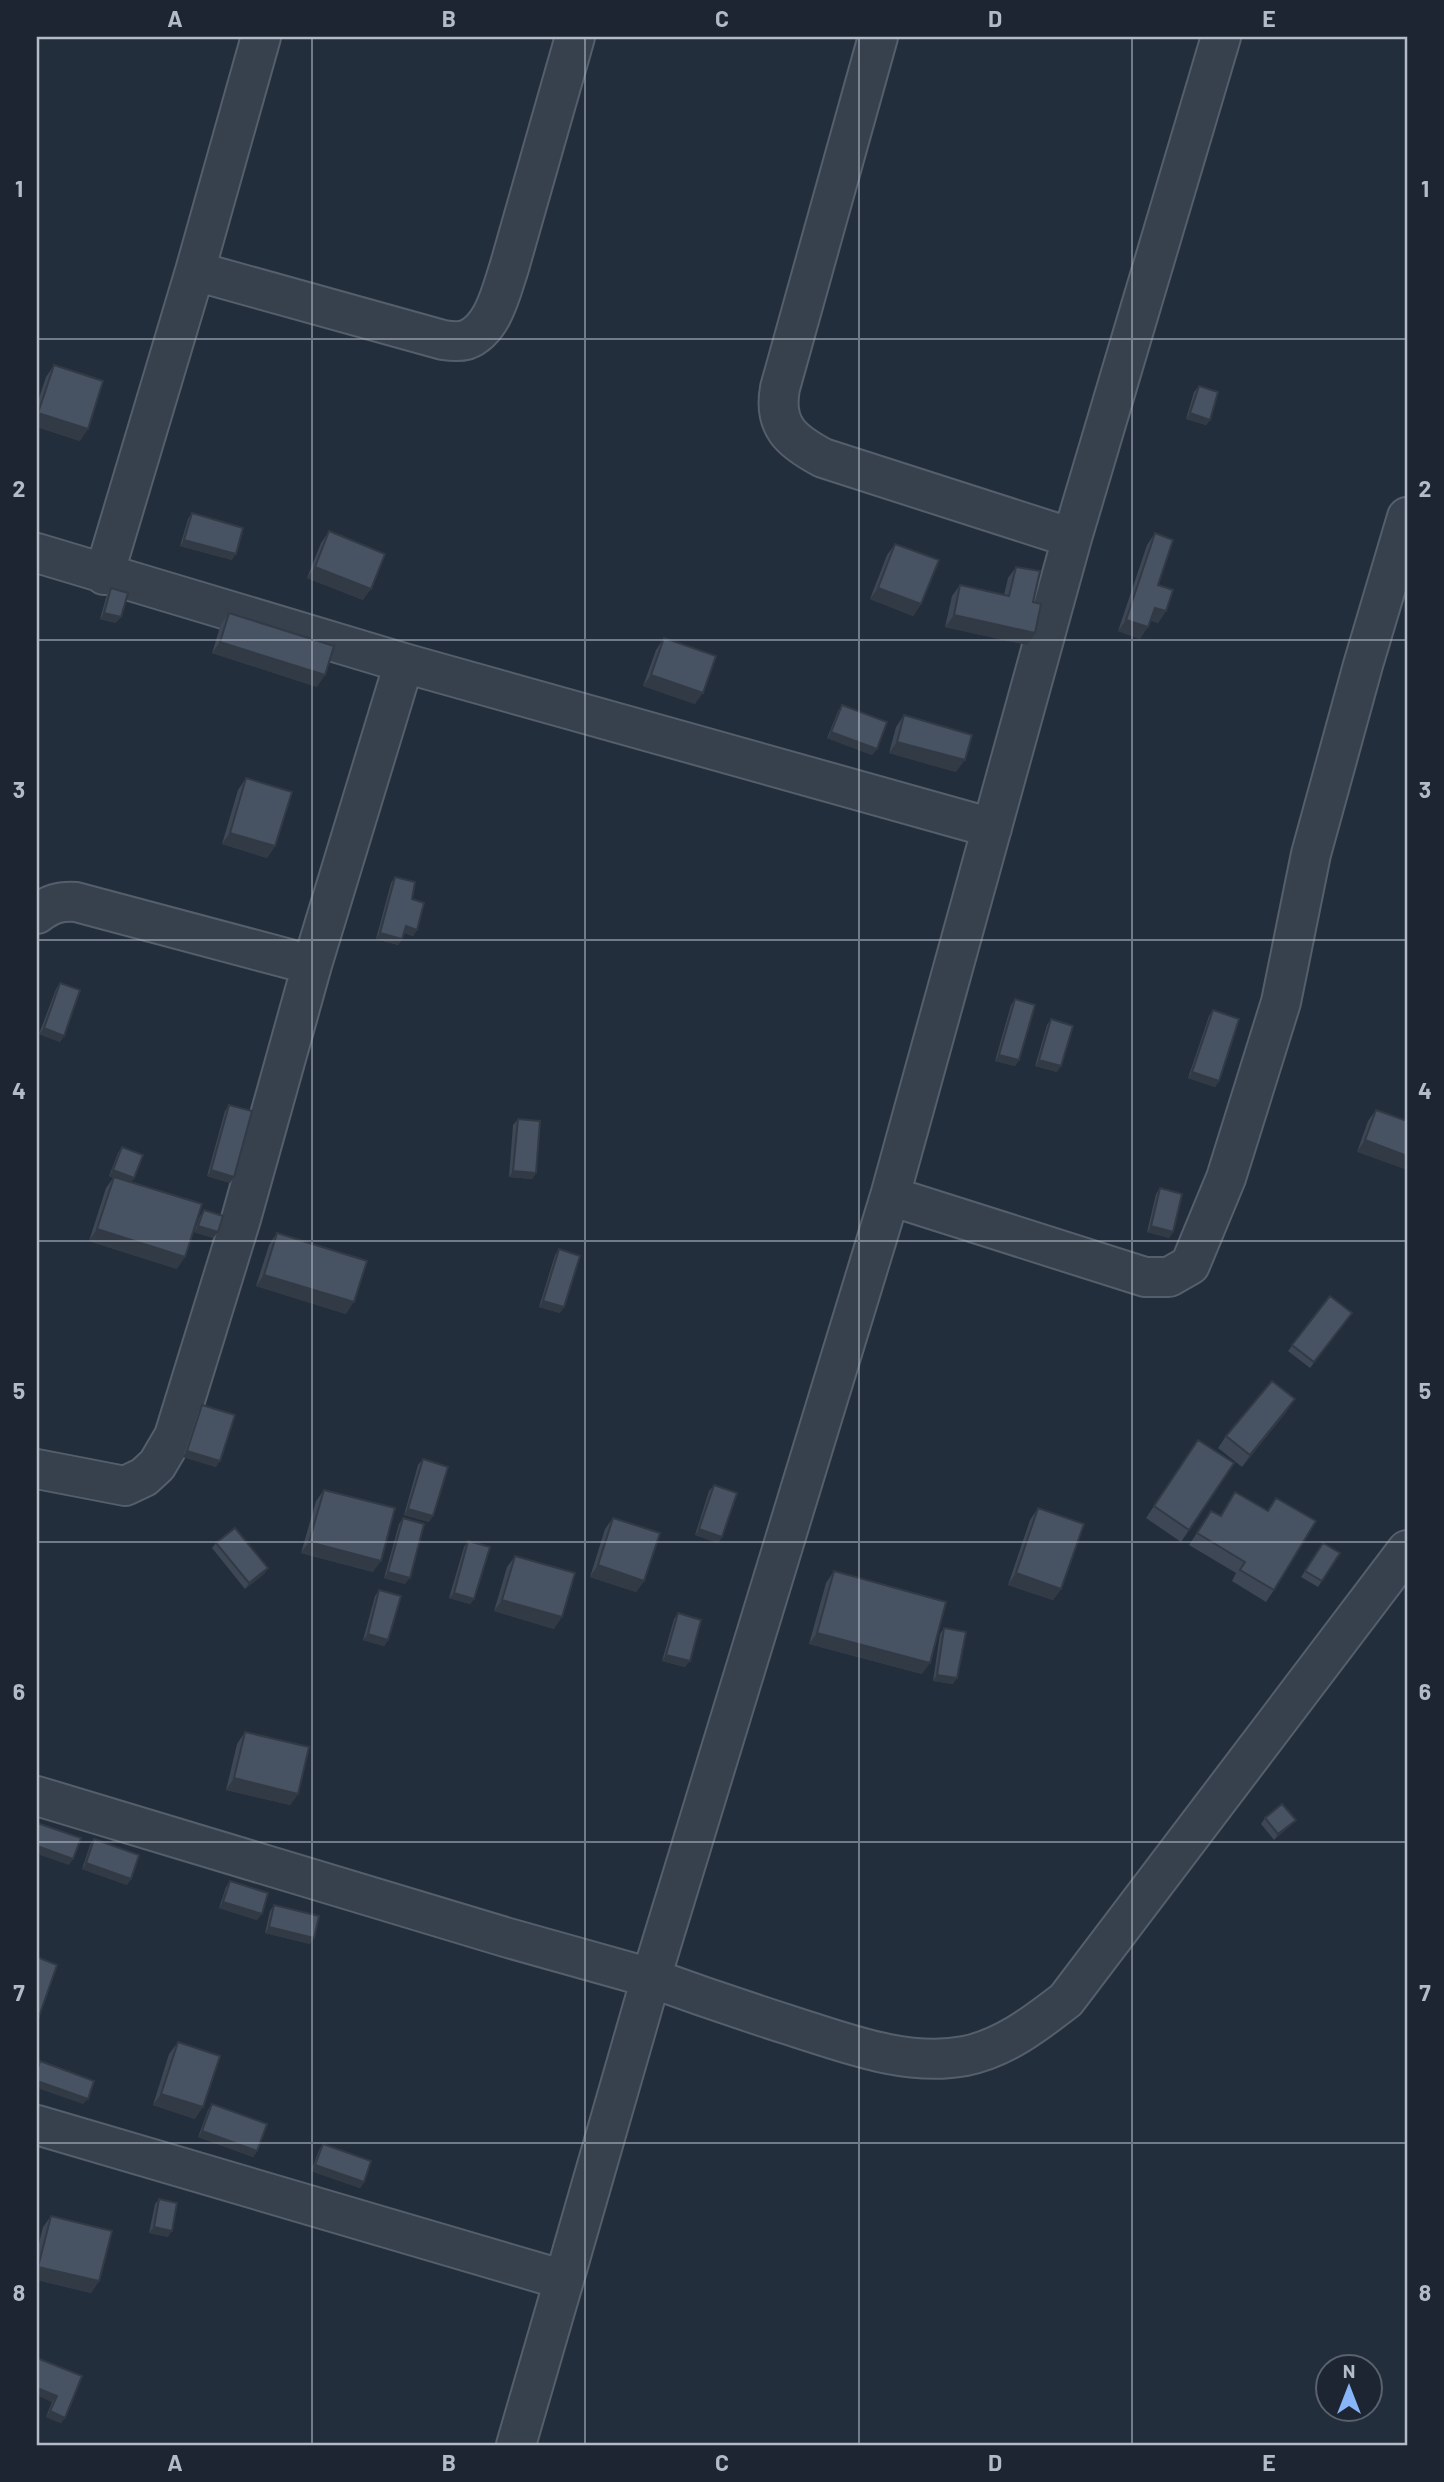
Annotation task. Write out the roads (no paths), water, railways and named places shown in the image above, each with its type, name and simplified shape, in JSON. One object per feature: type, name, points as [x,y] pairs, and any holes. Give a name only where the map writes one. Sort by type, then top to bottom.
[{"type":"street","points":[[103,575],[195,271],[261,37]]},
{"type":"street","points":[[195,271],[443,340],[466,340],[482,329],[496,306],[575,37]]},
{"type":"street","points":[[878,37],[780,388],[777,403],[782,426],[807,450],[823,458],[1072,538]]},
{"type":"street","points":[[516,2445],[651,1978],[890,1196],[1072,538],[1222,37]]},
{"type":"street","points":[[890,1196],[1145,1277],[1169,1278],[1190,1265],[1226,1178],[1281,1002],[1311,854],[1407,517]]},
{"type":"street","points":[[37,553],[103,575],[404,663],[992,828]]},
{"type":"street","points":[[37,1469],[125,1486],[144,1477],[156,1465],[174,1436],[241,1219],[312,965],[404,663]]},
{"type":"street","points":[[37,914],[50,904],[76,902],[312,965]]},
{"type":"street","points":[[37,1796],[505,1937],[651,1978],[726,2005],[871,2050],[933,2058],[963,2056],[988,2050],[1018,2036],[1066,2000],[1407,1550]]},
{"type":"street","points":[[37,2125],[564,2280]]}]
